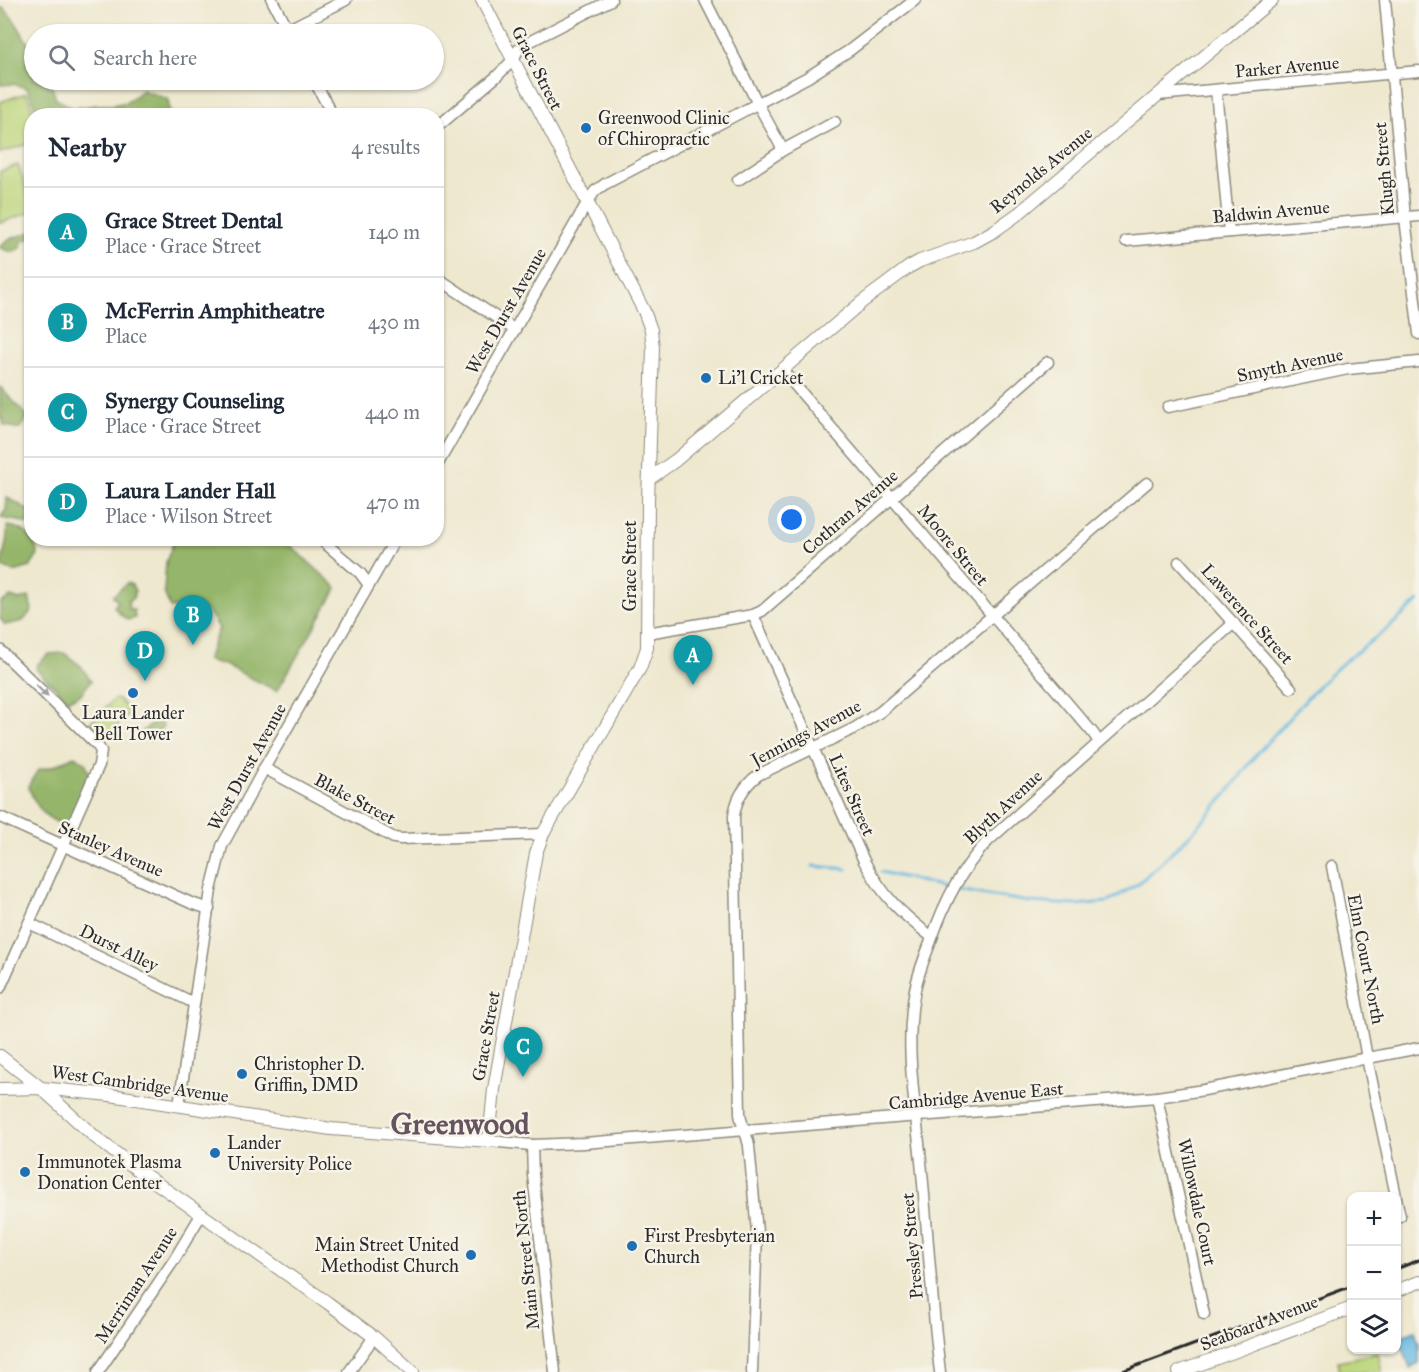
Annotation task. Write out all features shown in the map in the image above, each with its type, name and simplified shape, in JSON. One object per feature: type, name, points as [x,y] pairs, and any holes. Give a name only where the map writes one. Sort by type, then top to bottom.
[{"type":"main road","name":"Grace Street","points":[[483,0],[644,311],[651,330],[653,348],[646,648],[640,668],[543,834],[536,853],[494,1089],[489,1141]]},
{"type":"main road","name":"Reynolds Avenue","points":[[649,479],[676,460],[862,302],[909,267],[974,242],[1007,223],[1272,0]]},
{"type":"main road","points":[[0,1056],[135,1168],[328,1303],[374,1337],[413,1372]]},
{"type":"main road","name":"West Cambridge Avenue","points":[[0,1089],[41,1088],[110,1095],[331,1130],[489,1141]]},
{"type":"main road","points":[[1401,1289],[1419,1282]]},
{"type":"main road","name":"Seaboard Avenue","points":[[1179,1372],[1207,1367],[1347,1310]]},
{"type":"street","points":[[272,0],[282,24]]},
{"type":"street","points":[[302,24],[346,0]]},
{"type":"street","points":[[444,121],[496,77],[527,43],[610,0]]},
{"type":"street","points":[[705,0],[783,150]]},
{"type":"street","name":"West Durst Avenue","points":[[444,453],[595,191],[808,77],[850,50],[915,0]]},
{"type":"street","name":"Klugh Street","points":[[1385,0],[1405,218],[1419,334]]},
{"type":"street","name":"Parker Avenue","points":[[1158,94],[1419,71]]},
{"type":"street","points":[[319,90],[329,108]]},
{"type":"street","points":[[1216,90],[1229,232]]},
{"type":"street","points":[[738,180],[783,150],[835,122]]},
{"type":"street","name":"Baldwin Avenue","points":[[1126,241],[1419,216]]},
{"type":"street","points":[[444,282],[515,330]]},
{"type":"street","name":"Cothran Avenue","points":[[647,633],[753,615],[762,611],[1048,362]]},
{"type":"street","name":"Smyth Avenue","points":[[1168,407],[1348,369],[1419,362]]},
{"type":"street","name":"Moore Street","points":[[782,370],[1099,742]]},
{"type":"street","name":"Jennings Avenue","points":[[753,1372],[757,1232],[749,1146],[740,1113],[734,811],[741,793],[754,778],[855,728],[880,712],[1148,483]]},
{"type":"street","points":[[328,546],[360,573],[369,585]]},
{"type":"street","name":"West Durst Avenue","points":[[179,1105],[209,909],[222,846],[391,546]]},
{"type":"street","name":"Lawerence Street","points":[[1179,562],[1291,688]]},
{"type":"street","name":"Lites Street","points":[[753,615],[875,882],[900,912],[932,937]]},
{"type":"street","name":"Blyth Avenue","points":[[916,1117],[913,1099],[911,1035],[917,979],[940,915],[960,876],[988,840],[1234,623]]},
{"type":"street","points":[[0,650],[101,751],[99,765],[0,988]]},
{"type":"street","name":"Blake Street","points":[[264,768],[401,840],[543,834]]},
{"type":"street","name":"Stanley Avenue","points":[[0,817],[209,909]]},
{"type":"street","name":"Elm Court North","points":[[1332,866],[1367,1058],[1395,1192]]},
{"type":"street","name":"Durst Alley","points":[[29,923],[194,1003]]},
{"type":"street","name":"Cambridge Avenue East","points":[[489,1141],[532,1145],[584,1143],[1157,1097],[1419,1048]]},
{"type":"street","name":"Willowdale Court","points":[[1157,1097],[1204,1314]]},
{"type":"street","name":"Pressley Street","points":[[916,1117],[940,1372]]},
{"type":"street","name":"Main Street North","points":[[532,1145],[533,1175],[555,1372]]},
{"type":"street","name":"Merriman Avenue","points":[[98,1372],[174,1260],[201,1215]]},
{"type":"street","points":[[350,1372],[374,1337]]},
{"type":"street","points":[[547,1372],[553,1356]]},
{"type":"green space","points":[[0,8],[4,8],[24,37],[24,87],[13,84],[0,85]]},
{"type":"green space","points":[[28,90],[53,90],[56,99],[73,108],[35,108]]},
{"type":"green space","points":[[142,90],[168,99],[169,108],[73,108],[127,102]]},
{"type":"green space","points":[[26,93],[31,108],[24,108],[24,145],[0,153],[0,102]]},
{"type":"green space","points":[[18,165],[24,183],[24,214],[0,223],[0,171]]},
{"type":"green space","points":[[24,234],[21,248],[11,252],[0,248],[7,240]]},
{"type":"green space","points":[[0,387],[24,413],[24,422],[19,429],[4,425],[0,415]]},
{"type":"green space","points":[[7,498],[24,508],[24,523],[0,518],[6,510]]},
{"type":"green space","points":[[7,526],[18,528],[24,532],[24,546],[35,546],[38,555],[30,567],[14,572],[2,567]]},
{"type":"green space","points":[[172,546],[291,546],[337,588],[277,691],[225,665],[207,660],[219,628],[211,615],[199,605],[170,608],[164,592],[166,562]]},
{"type":"green space","points":[[127,583],[132,585],[135,591],[133,598],[128,601],[129,609],[134,610],[135,618],[128,620],[114,607],[118,601],[113,596]]},
{"type":"green space","points":[[11,597],[19,600],[29,597],[32,610],[23,621],[5,625],[0,618],[0,603]]},
{"type":"green space","points":[[64,653],[81,666],[91,681],[80,695],[68,700],[36,669],[37,665],[49,654]]},
{"type":"green space","points":[[115,699],[119,700],[130,712],[100,743],[86,727]]},
{"type":"green space","points":[[158,719],[162,722],[163,727],[151,741],[139,739],[137,736]]},
{"type":"green space","points":[[74,756],[85,762],[90,775],[68,826],[53,820],[42,812],[28,786],[38,770],[54,766]]},
{"type":"green space","points":[[1378,1354],[1382,1372],[1340,1372],[1338,1361]]},
{"type":"water","points":[[1415,1331],[1419,1344],[1419,1364],[1410,1368],[1401,1336]]},
{"type":"waterway","points":[[957,890],[1030,902],[1075,905],[1108,902],[1139,883],[1191,834],[1226,795],[1255,756],[1320,684],[1419,601]]},
{"type":"waterway","points":[[813,866],[847,869]]},
{"type":"waterway","points":[[881,872],[944,887]]},
{"type":"railway","points":[[1401,1267],[1419,1260]]},
{"type":"railway","points":[[1120,1372],[1347,1288]]},
{"type":"place","name":"Greenwood Clinic of Chiropractic","points":[[586,128]]},
{"type":"place","name":"Li'l Cricket","points":[[706,378]]},
{"type":"place","name":"McFerrin Amphitheatre","points":[[193,645]]},
{"type":"place","name":"Laura Lander Hall","points":[[145,681]]},
{"type":"place","name":"Grace Street Dental","points":[[693,685]]},
{"type":"place","name":"Laura Lander Bell Tower","points":[[133,693]]},
{"type":"place","name":"Christopher D. Griffin, DMD","points":[[242,1074]]},
{"type":"place","name":"Synergy Counseling","points":[[523,1077]]},
{"type":"place","name":"Lander University Police","points":[[215,1153]]},
{"type":"place","name":"Immunotek Plasma Donation Center","points":[[25,1172]]},
{"type":"place","name":"First Presbyterian Church","points":[[632,1246]]},
{"type":"place","name":"Main Street United Methodist Church","points":[[471,1255]]},
{"type":"district","name":"Greenwood","points":[[460,1124]]}]
